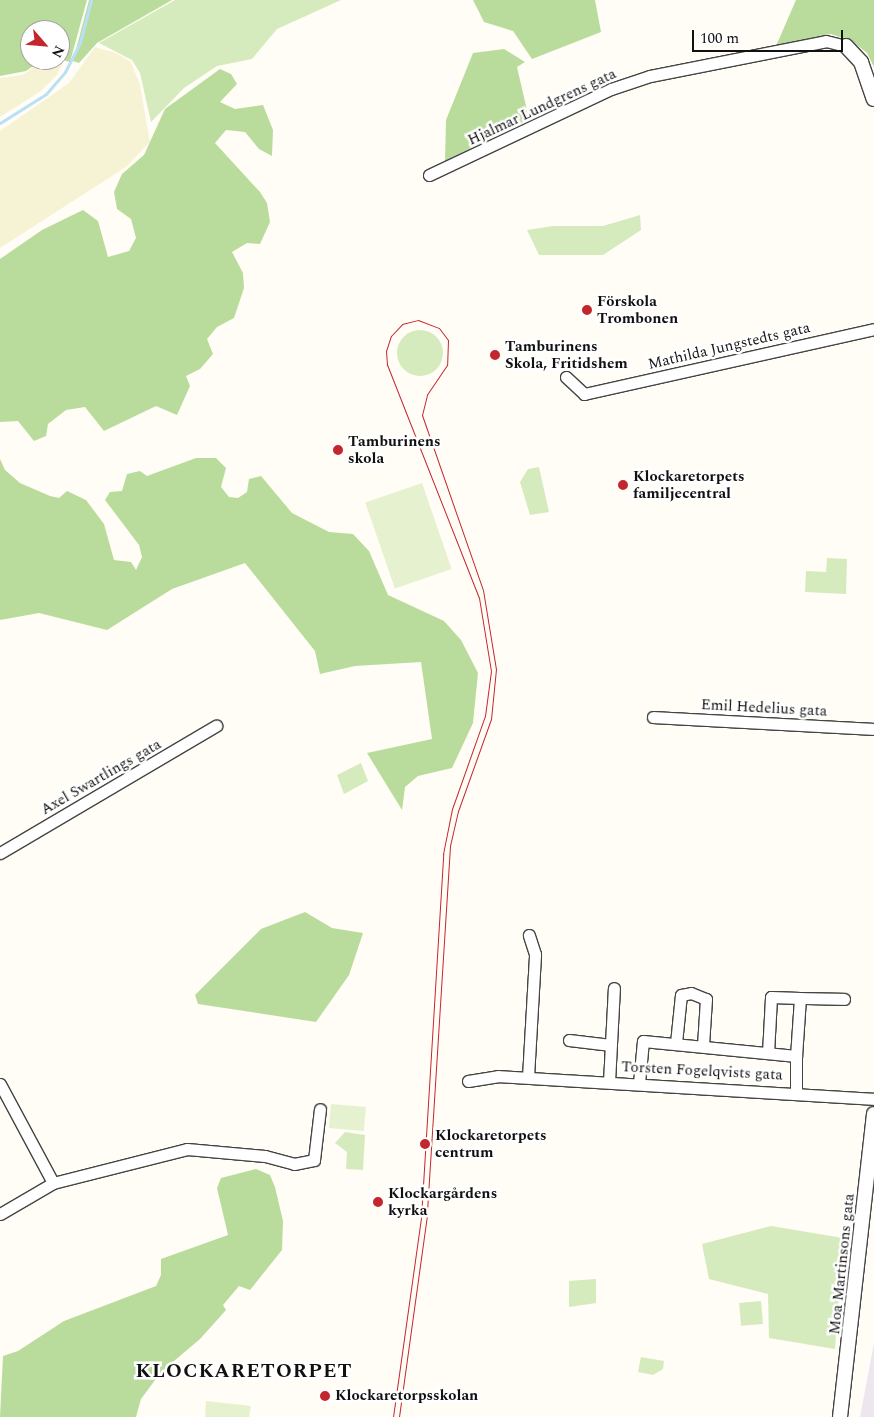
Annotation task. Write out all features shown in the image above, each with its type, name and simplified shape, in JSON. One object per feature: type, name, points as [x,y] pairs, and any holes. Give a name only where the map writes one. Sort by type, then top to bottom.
[{"type":"street","name":"Hjalmar Lundgrens gata","points":[[429,175],[611,89],[642,79],[826,41],[846,46]]},
{"type":"street","points":[[846,46],[861,62],[874,99]]},
{"type":"street","name":"Mathilda Jungstedts gata","points":[[566,378],[584,394],[874,329]]},
{"type":"street","name":"Emil Hedelius gata","points":[[653,717],[874,730]]},
{"type":"street","name":"Axel Swartlings gata","points":[[0,853],[216,726]]},
{"type":"street","points":[[528,1077],[535,954],[529,935]]},
{"type":"street","points":[[609,1082],[614,988]]},
{"type":"street","points":[[676,1043],[681,994],[691,993],[706,999],[703,1046]]},
{"type":"street","points":[[768,1053],[771,997],[844,999]]},
{"type":"street","points":[[796,1091],[796,1056],[800,998]]},
{"type":"street","points":[[569,1040],[611,1045]]},
{"type":"street","points":[[639,1083],[644,1041],[796,1056]]},
{"type":"street","name":"Torsten Fogelqvists gata","points":[[468,1081],[498,1076],[528,1077],[796,1091],[874,1099]]},
{"type":"street","points":[[0,1084],[53,1184]]},
{"type":"street","points":[[0,1214],[53,1184],[187,1149],[256,1155],[294,1164],[309,1162],[317,1154],[320,1109]]},
{"type":"street","name":"Moa Martinsons gata","points":[[840,1417],[874,1114]]},
{"type":"shaded area","points":[[95,47],[116,53],[131,62],[140,85],[150,142],[126,167],[0,248],[0,131],[69,83]]},
{"type":"shaded area","points":[[30,70],[59,70],[57,75],[41,91],[0,117],[0,78],[23,75]]},
{"type":"shaded area","points":[[874,1343],[874,1417],[860,1417]]},
{"type":"green space","points":[[0,0],[87,0],[70,62],[70,20],[20,20],[20,70],[27,70],[0,76]]},
{"type":"green space","points":[[89,0],[172,0],[97,43],[79,63],[73,61]]},
{"type":"green space","points":[[175,0],[341,0],[277,29],[252,59],[217,66],[184,88],[151,122],[140,73],[132,60],[99,43]]},
{"type":"green space","points":[[473,0],[595,0],[601,32],[532,59],[513,31],[484,22]]},
{"type":"green space","points":[[796,0],[874,0],[874,67],[867,53],[852,41],[831,34],[776,46]]},
{"type":"green space","points":[[504,49],[525,62],[517,67],[529,119],[445,161],[446,120],[473,53]]},
{"type":"green space","points":[[220,69],[231,74],[237,84],[220,102],[235,109],[263,105],[273,130],[272,156],[259,149],[245,132],[226,130],[215,143],[260,192],[267,203],[270,222],[260,244],[247,243],[232,252],[243,273],[244,288],[234,318],[217,327],[207,339],[213,354],[200,369],[186,376],[190,386],[177,415],[156,406],[104,431],[85,407],[66,410],[48,424],[46,436],[34,441],[18,421],[0,422],[0,259],[42,230],[83,210],[98,221],[108,257],[129,251],[136,238],[131,219],[117,209],[114,192],[122,174],[144,155],[165,109]]},
{"type":"green space","points":[[640,215],[641,230],[603,255],[539,255],[527,230],[553,226],[603,226]]},
{"type":"green space","points":[[415,330],[425,330],[437,336],[442,344],[442,362],[437,370],[429,375],[415,376],[407,373],[400,366],[397,358],[397,348],[400,340],[407,333]]},
{"type":"green space","points":[[196,458],[216,458],[226,468],[221,487],[229,497],[238,498],[247,492],[249,479],[261,476],[292,513],[329,532],[353,534],[369,551],[388,595],[444,621],[461,640],[478,673],[473,723],[452,768],[418,776],[405,787],[402,810],[367,753],[432,739],[421,662],[355,666],[320,674],[315,651],[245,563],[172,589],[107,630],[39,613],[0,620],[0,459],[5,470],[20,483],[50,496],[59,498],[67,491],[86,500],[104,524],[114,560],[131,562],[136,570],[142,557],[139,545],[105,500],[110,492],[122,491],[127,474],[140,471],[147,476]]},
{"type":"green space","points":[[539,467],[549,512],[530,515],[520,482],[528,469]]},
{"type":"green space","points":[[422,483],[452,569],[395,589],[365,503]]},
{"type":"green space","points":[[827,558],[847,559],[846,594],[805,592],[806,571],[826,572]]},
{"type":"green space","points":[[361,763],[368,781],[344,794],[337,775]]},
{"type":"green space","points":[[305,912],[332,928],[363,933],[349,975],[316,1022],[198,1004],[195,995],[261,929]]},
{"type":"green space","points":[[331,1104],[366,1107],[364,1131],[329,1128]]},
{"type":"green space","points":[[345,1132],[365,1135],[363,1170],[346,1169],[347,1152],[335,1143]]},
{"type":"green space","points":[[256,1169],[270,1175],[275,1187],[283,1221],[282,1250],[250,1290],[239,1286],[223,1305],[226,1310],[200,1339],[161,1372],[141,1399],[136,1417],[0,1417],[3,1356],[18,1351],[64,1321],[156,1286],[161,1275],[161,1259],[228,1235],[217,1188],[221,1178]]},
{"type":"green space","points":[[771,1226],[843,1238],[835,1349],[769,1338],[768,1294],[709,1279],[702,1244]]},
{"type":"green space","points":[[596,1279],[596,1303],[569,1307],[569,1281]]},
{"type":"green space","points":[[761,1301],[763,1324],[741,1326],[739,1303]]},
{"type":"green space","points":[[641,1357],[664,1361],[663,1369],[653,1375],[638,1372]]},
{"type":"green space","points":[[206,1401],[251,1406],[249,1417],[205,1417]]},
{"type":"waterway","points":[[0,123],[46,94],[65,72],[80,43],[91,0]]},
{"type":"tram line","points":[[393,1417],[421,1218],[443,854],[452,809],[485,716],[491,671],[479,598],[387,365],[386,351],[391,336],[402,324],[418,320],[439,328],[448,340],[447,365],[427,395],[422,415],[483,590],[496,669],[491,719],[458,811],[450,846],[427,1215],[399,1417]]},
{"type":"place","name":"Förskola Trombonen","points":[[587,310]]},
{"type":"place","name":"Tamburinens Skola, Fritidshem","points":[[495,355]]},
{"type":"place","name":"Tamburinens skola","points":[[338,450]]},
{"type":"place","name":"Klockaretorpets familjecentral","points":[[623,485]]},
{"type":"place","name":"Klockaretorpets centrum","points":[[425,1144]]},
{"type":"place","name":"Klockargårdens kyrka","points":[[378,1202]]},
{"type":"place","name":"Klockaretorpsskolan","points":[[325,1396]]},
{"type":"district","name":"KLOCKARETORPET","points":[[244,1371]]}]
